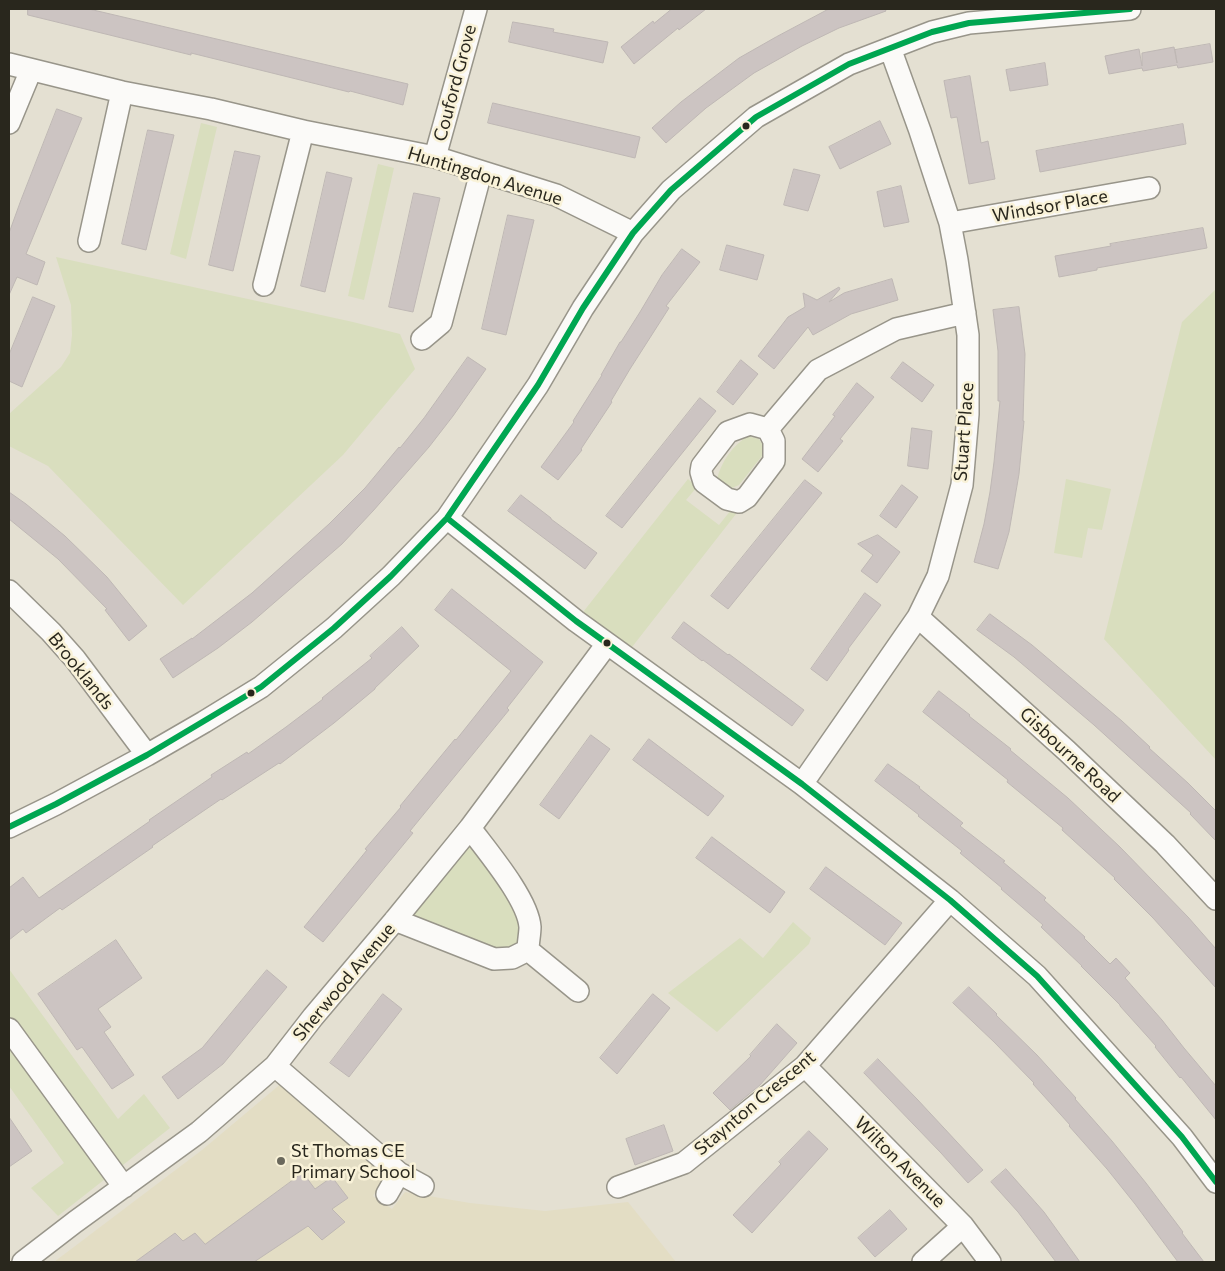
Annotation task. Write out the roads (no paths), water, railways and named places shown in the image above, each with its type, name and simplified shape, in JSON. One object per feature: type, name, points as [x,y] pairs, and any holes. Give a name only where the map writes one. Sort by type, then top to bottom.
[{"type":"street","name":"Couford Grove","points":[[435,157],[476,9]]},
{"type":"street","points":[[9,827],[147,756],[260,687],[341,622],[391,576],[447,518],[538,385],[583,308],[633,233],[671,190],[756,117],[849,64],[932,32],[969,23],[1130,9]]},
{"type":"street","name":"Stuart Place","points":[[802,784],[918,617],[938,576],[962,485],[968,414],[968,335],[965,313],[950,223],[920,130],[890,48]]},
{"type":"street","name":"Huntingdon Avenue","points":[[9,64],[122,92],[217,110],[302,131],[435,157],[556,196],[633,233]]},
{"type":"street","points":[[9,123],[31,70]]},
{"type":"street","points":[[89,240],[122,92]]},
{"type":"street","points":[[264,285],[302,131]]},
{"type":"street","points":[[422,339],[441,323],[481,172]]},
{"type":"street","name":"Windsor Place","points":[[950,223],[1149,188]]},
{"type":"street","points":[[768,429],[818,370],[896,328],[965,313]]},
{"type":"street","points":[[447,518],[576,622],[802,784],[950,900],[1037,976],[1182,1137],[1216,1182]]},
{"type":"street","name":"Brooklands","points":[[9,591],[51,632],[75,659],[147,756]]},
{"type":"street","name":"Gisbourne Road","points":[[918,617],[1067,751],[1166,844],[1216,899]]},
{"type":"street","name":"Sherwood Avenue","points":[[23,1262],[198,1132],[275,1066],[313,1017],[470,828],[607,644]]},
{"type":"street","points":[[470,828],[497,864],[526,910],[530,926],[528,950]]},
{"type":"street","name":"Staynton Crescent","points":[[618,1187],[684,1163],[805,1066],[950,900]]},
{"type":"street","points":[[395,920],[494,959],[512,958],[528,950]]},
{"type":"street","points":[[528,950],[578,991]]},
{"type":"street","points":[[9,1029],[124,1187]]},
{"type":"street","points":[[275,1066],[399,1173],[422,1186]]},
{"type":"street","name":"Wilton Avenue","points":[[805,1066],[963,1226],[990,1262]]},
{"type":"street","points":[[387,1194],[399,1173]]},
{"type":"street","points":[[923,1262],[963,1226]]},
{"type":"place","name":"St Thomas CE Primary School","points":[[281,1161]]}]
